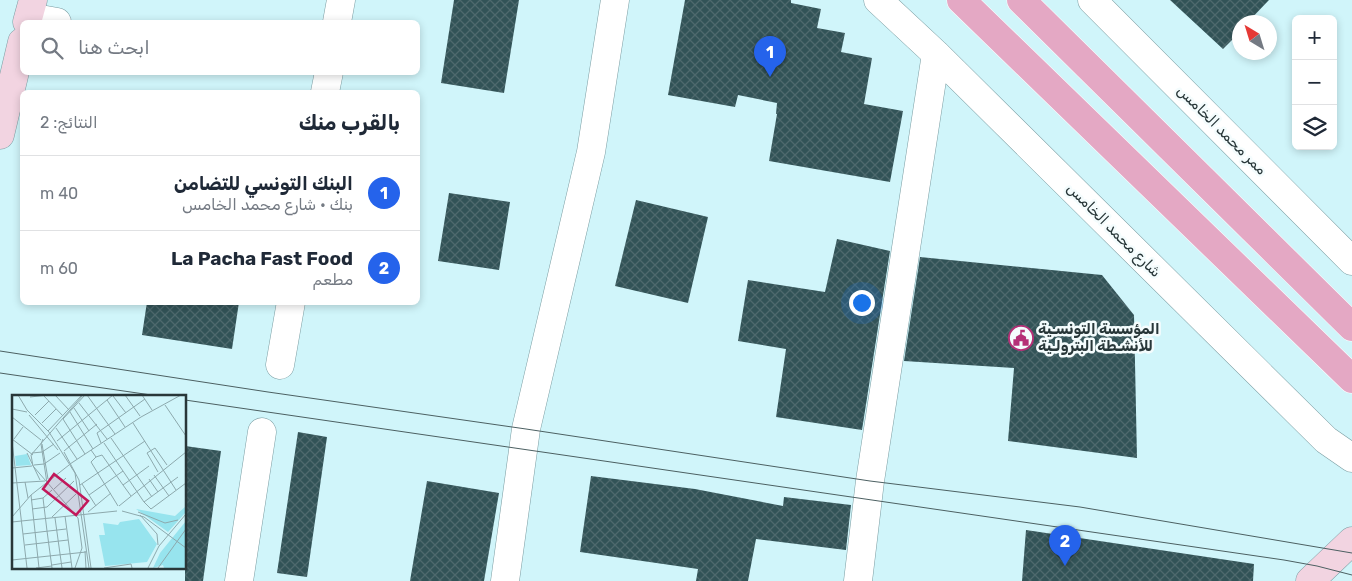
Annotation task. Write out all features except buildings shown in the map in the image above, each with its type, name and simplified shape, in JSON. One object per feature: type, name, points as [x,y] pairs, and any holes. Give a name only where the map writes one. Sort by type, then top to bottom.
[{"type":"main road","points":[[961,0],[1352,379]]},
{"type":"main road","points":[[1021,0],[1352,327]]},
{"type":"street","points":[[337,20],[341,0]]},
{"type":"street","points":[[505,581],[526,429],[591,152],[614,0]]},
{"type":"street","name":"شارع محمد الخامس","points":[[878,0],[936,54],[1326,440],[1352,458]]},
{"type":"street","name":"ممر محمد الخامس","points":[[1092,0],[1352,261]]},
{"type":"street","points":[[0,135],[20,53]]},
{"type":"street","points":[[858,581],[870,481],[936,54]]},
{"type":"street","points":[[280,365],[290,305]]},
{"type":"street","points":[[239,581],[262,432]]},
{"type":"street","points":[[1310,581],[1352,541]]},
{"type":"tram line","points":[[0,351],[870,481],[1080,507],[1352,553]]},
{"type":"tram line","points":[[0,373],[151,395]]},
{"type":"tram line","points":[[186,400],[1284,560],[1352,575]]},
{"type":"place","name":"البنك التونسي للتضامن","points":[[770,77]]},
{"type":"place","name":"المؤسسة التونسـية للأنشـطة البترولـية","points":[[1021,338]]},
{"type":"place","name":"La Pacha Fast Food","points":[[1065,566]]}]
